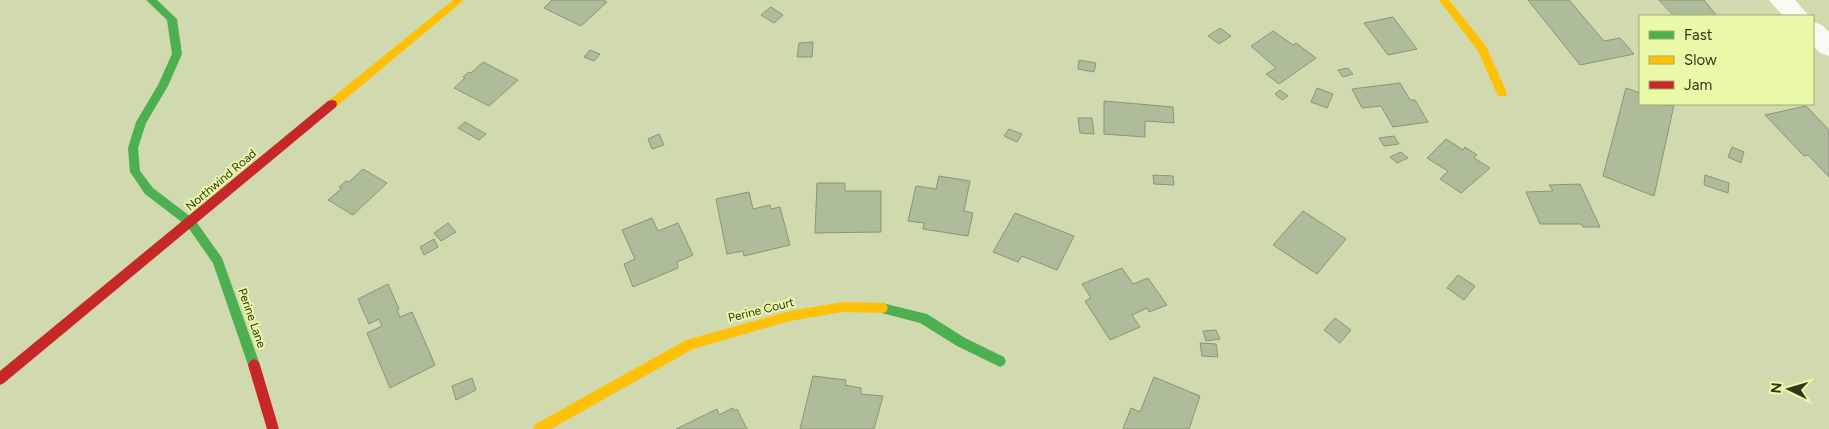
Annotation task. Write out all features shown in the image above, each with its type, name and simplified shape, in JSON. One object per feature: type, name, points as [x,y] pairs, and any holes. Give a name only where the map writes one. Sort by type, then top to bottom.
[{"type":"street","name":"Perine Lane","points":[[151,0],[172,19],[177,54],[163,86],[141,122],[134,148],[135,172],[149,191],[191,223],[218,261],[273,429]]},
{"type":"street","name":"Northwind Road","points":[[0,379],[459,0]]},
{"type":"street","points":[[1444,0],[1482,49],[1502,93]]},
{"type":"street","points":[[1781,0],[1796,15]]},
{"type":"street","points":[[1814,32],[1829,47]]},
{"type":"street","name":"Perine Court","points":[[539,429],[690,344],[741,328],[790,316],[842,307],[889,308],[923,318],[960,342],[1000,362]]},
{"type":"building","points":[[552,0],[603,0],[607,2],[581,26],[544,8]]},
{"type":"building","points":[[1528,0],[1569,0],[1604,41],[1620,38],[1634,54],[1580,65]]},
{"type":"building","points":[[1659,0],[1704,0],[1716,15],[1673,15]]},
{"type":"building","points":[[771,7],[783,15],[774,23],[761,15]]},
{"type":"building","points":[[1393,17],[1417,49],[1388,55],[1364,23]]},
{"type":"building","points":[[1220,28],[1231,36],[1219,44],[1208,36]]},
{"type":"building","points":[[1273,31],[1293,45],[1296,43],[1316,58],[1279,84],[1266,74],[1276,68],[1251,46]]},
{"type":"building","points":[[813,42],[812,57],[797,57],[799,43]]},
{"type":"building","points":[[590,50],[600,54],[594,61],[584,57]]},
{"type":"building","points":[[1079,60],[1096,63],[1094,72],[1078,69]]},
{"type":"building","points":[[483,62],[518,80],[489,106],[454,88],[465,78],[463,77],[469,72],[471,73]]},
{"type":"building","points":[[1348,68],[1353,74],[1343,77],[1338,70]]},
{"type":"building","points":[[1400,83],[1410,100],[1415,100],[1428,122],[1393,127],[1381,106],[1362,108],[1352,89]]},
{"type":"building","points":[[1317,88],[1333,94],[1327,108],[1311,102]]},
{"type":"building","points":[[1626,88],[1639,93],[1639,105],[1674,105],[1654,196],[1603,176]]},
{"type":"building","points":[[1280,90],[1288,96],[1282,100],[1275,94]]},
{"type":"building","points":[[1104,101],[1173,107],[1174,123],[1145,121],[1145,137],[1104,134]]},
{"type":"building","points":[[1806,106],[1829,130],[1829,177],[1808,155],[1804,156],[1765,115]]},
{"type":"building","points":[[1078,118],[1092,118],[1094,134],[1080,133]]},
{"type":"building","points":[[465,122],[486,134],[479,140],[458,128]]},
{"type":"building","points":[[1009,129],[1022,134],[1017,142],[1004,136]]},
{"type":"building","points":[[659,134],[664,145],[652,149],[648,139]]},
{"type":"building","points":[[1394,136],[1399,144],[1384,146],[1379,138]]},
{"type":"building","points":[[1446,139],[1463,150],[1465,147],[1477,155],[1474,158],[1490,168],[1461,193],[1440,179],[1448,171],[1427,158]]},
{"type":"building","points":[[1732,147],[1744,152],[1741,163],[1728,157]]},
{"type":"building","points":[[1401,152],[1408,158],[1397,163],[1390,157]]},
{"type":"building","points":[[363,169],[387,183],[353,215],[328,200],[342,188],[339,187],[346,181],[349,182]]},
{"type":"building","points":[[1153,175],[1173,176],[1174,185],[1154,184]]},
{"type":"building","points":[[1705,175],[1729,183],[1728,193],[1704,185]]},
{"type":"building","points":[[939,176],[970,181],[964,211],[973,213],[968,236],[923,229],[924,223],[908,221],[916,186],[936,189]]},
{"type":"building","points":[[817,183],[845,183],[845,191],[881,191],[881,232],[815,233]]},
{"type":"building","points":[[1580,184],[1600,227],[1583,227],[1581,224],[1540,224],[1526,192],[1553,191],[1549,185]]},
{"type":"building","points":[[749,192],[753,209],[770,205],[771,209],[780,207],[790,245],[744,256],[743,251],[727,254],[716,199]]},
{"type":"building","points":[[1303,211],[1346,239],[1317,274],[1273,245]]},
{"type":"building","points":[[1015,213],[1074,236],[1057,270],[1022,256],[1018,262],[993,252]]},
{"type":"building","points":[[652,218],[658,231],[678,223],[693,255],[677,262],[678,268],[633,287],[624,264],[635,259],[622,230]]},
{"type":"building","points":[[448,223],[456,232],[441,241],[434,233]]},
{"type":"building","points":[[434,239],[438,247],[424,255],[420,247]]},
{"type":"building","points":[[1122,268],[1133,284],[1148,278],[1167,305],[1149,312],[1147,308],[1132,315],[1140,327],[1110,340],[1085,301],[1091,298],[1082,284]]},
{"type":"building","points":[[1458,275],[1475,286],[1464,300],[1447,288]]},
{"type":"building","points":[[388,284],[399,309],[397,310],[400,317],[412,312],[435,365],[390,388],[367,333],[382,326],[379,319],[369,324],[358,299]]},
{"type":"building","points":[[1335,318],[1351,330],[1340,343],[1324,330]]},
{"type":"building","points":[[1216,330],[1220,339],[1206,341],[1203,331]]},
{"type":"building","points":[[1200,343],[1216,344],[1218,357],[1202,356]]},
{"type":"building","points":[[813,376],[846,380],[845,385],[861,388],[861,394],[883,396],[874,429],[800,429]]},
{"type":"building","points":[[1154,377],[1200,396],[1189,429],[1123,429],[1131,408],[1140,412]]},
{"type":"building","points":[[472,378],[476,390],[456,400],[452,386]]},
{"type":"building","points":[[733,408],[734,411],[737,409],[747,429],[676,429],[717,409],[719,415]]},
{"type":"traffic: fast","points":[[151,0],[172,19],[177,54],[163,86],[141,122],[133,148],[135,172],[149,191],[191,223],[218,261],[254,365]]},
{"type":"traffic: fast","points":[[882,308],[923,318],[961,342],[1000,361]]},
{"type":"traffic: slow","points":[[332,104],[459,0]]},
{"type":"traffic: slow","points":[[1444,0],[1482,49],[1502,93]]},
{"type":"traffic: slow","points":[[539,429],[690,344],[790,316],[842,307],[882,308]]},
{"type":"traffic: jam","points":[[0,379],[332,104]]},
{"type":"traffic: jam","points":[[254,365],[273,429]]}]
